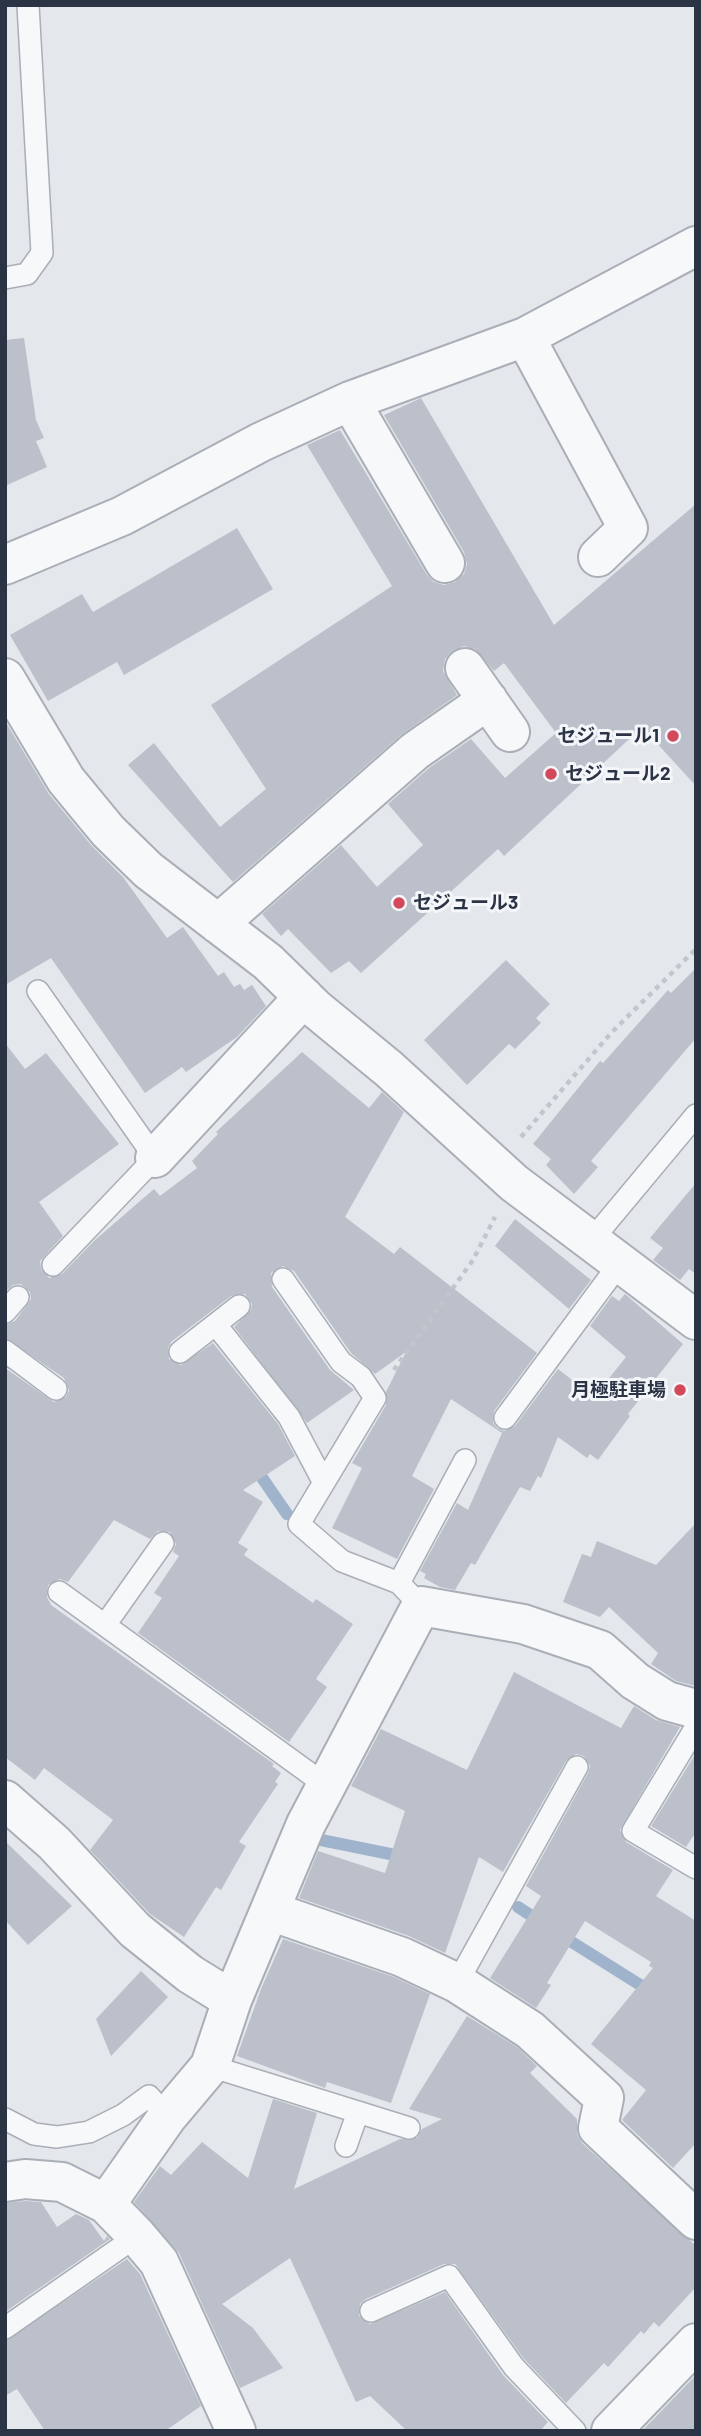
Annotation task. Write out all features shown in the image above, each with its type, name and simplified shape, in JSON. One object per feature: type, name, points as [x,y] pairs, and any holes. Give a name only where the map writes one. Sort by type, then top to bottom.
[{"type":"street","points":[[5,565],[122,516],[261,442],[350,401],[525,337],[696,246]]},
{"type":"street","points":[[525,337],[628,528],[598,557]]},
{"type":"street","points":[[350,401],[445,563]]},
{"type":"street","points":[[465,668],[510,732]]},
{"type":"street","points":[[5,678],[66,780],[108,831],[148,870],[268,962],[505,1175],[696,1320]]},
{"type":"street","points":[[218,924],[415,751],[488,700]]},
{"type":"street","points":[[155,1158],[304,997]]},
{"type":"street","points":[[106,2204],[167,2117],[210,2066],[232,2000],[306,1824],[327,1786],[410,1595],[523,1624],[600,1650],[635,1681],[667,1701],[696,1709]]},
{"type":"street","points":[[5,1800],[54,1843],[135,1930],[191,1975],[232,2000]]},
{"type":"street","points":[[270,1911],[402,1957],[457,1983],[530,2030],[604,2098],[598,2128],[690,2203]]},
{"type":"street","points":[[5,2182],[25,2179],[62,2182],[106,2204],[137,2235],[159,2262],[236,2431]]},
{"type":"street","points":[[611,2431],[696,2343]]},
{"type":"lane","points":[[5,278],[27,274],[42,253],[28,5]]},
{"type":"lane","points":[[38,991],[155,1158],[52,1265]]},
{"type":"lane","points":[[505,1418],[606,1252],[696,1115]]},
{"type":"lane","points":[[283,1279],[341,1362],[361,1377],[375,1398],[299,1524],[342,1561],[410,1595],[465,1460]]},
{"type":"lane","points":[[180,1352],[239,1306]]},
{"type":"lane","points":[[216,1325],[289,1417],[323,1481]]},
{"type":"lane","points":[[5,1351],[56,1389]]},
{"type":"lane","points":[[105,1625],[163,1543]]},
{"type":"lane","points":[[59,1592],[327,1786]]},
{"type":"lane","points":[[696,1727],[633,1831],[696,1868]]},
{"type":"lane","points":[[457,1983],[576,1766]]},
{"type":"lane","points":[[210,2066],[409,2128]]},
{"type":"lane","points":[[5,2119],[34,2134],[57,2137],[89,2132],[123,2115],[149,2096],[167,2117]]},
{"type":"lane","points":[[346,2146],[358,2112]]},
{"type":"lane","points":[[5,2328],[137,2235]]},
{"type":"lane","points":[[370,2311],[449,2276],[514,2367],[575,2431]]},
{"type":"path","points":[[375,1398],[473,1260],[505,1175],[612,1032],[696,949]]},
{"type":"building","points":[[24,338],[36,420],[44,438],[36,441],[47,467],[5,486],[5,340]]},
{"type":"building","points":[[421,398],[554,625],[696,504],[696,786],[642,727],[504,856],[498,849],[361,973],[349,961],[331,973],[288,929],[281,936],[262,914],[341,845],[377,887],[423,845],[388,804],[429,768],[471,739],[505,778],[556,733],[504,663],[494,671],[475,649],[464,646],[452,651],[445,659],[443,671],[457,695],[401,735],[233,882],[128,765],[154,743],[220,827],[266,789],[211,705],[392,586],[307,445],[340,430],[427,575],[434,582],[444,585],[455,582],[464,574],[467,564],[464,552],[384,415]]},
{"type":"building","points":[[237,528],[273,589],[124,675],[117,662],[48,701],[10,635],[82,594],[93,612]]},
{"type":"building","points":[[5,721],[49,794],[91,845],[123,877],[167,938],[183,927],[218,976],[224,972],[234,987],[240,984],[244,990],[252,985],[266,1006],[237,1037],[186,1072],[182,1067],[145,1093],[51,958],[5,985]]},
{"type":"building","points":[[506,960],[550,1004],[536,1018],[541,1023],[515,1049],[509,1044],[467,1085],[424,1040]]},
{"type":"building","points":[[696,968],[696,1038],[591,1161],[598,1167],[574,1194],[546,1165],[551,1159],[533,1144],[600,1061],[603,1063],[668,990],[671,993]]},
{"type":"building","points":[[5,1043],[25,1069],[46,1053],[119,1144],[39,1202],[63,1236],[40,1261],[41,1269],[49,1278],[62,1274],[95,1240],[154,1189],[160,1196],[197,1168],[192,1161],[218,1134],[216,1132],[302,1052],[369,1108],[382,1092],[404,1112],[345,1217],[394,1254],[400,1247],[537,1353],[494,1411],[493,1423],[497,1428],[504,1431],[515,1426],[558,1369],[594,1397],[626,1357],[590,1326],[612,1296],[619,1301],[625,1294],[683,1344],[628,1414],[630,1416],[598,1460],[590,1454],[587,1458],[558,1437],[541,1478],[538,1476],[530,1491],[520,1487],[475,1565],[471,1563],[455,1590],[440,1587],[424,1578],[426,1574],[420,1571],[457,1503],[468,1510],[502,1433],[451,1399],[412,1476],[434,1489],[397,1559],[332,1528],[362,1468],[352,1463],[386,1405],[386,1392],[406,1352],[375,1374],[351,1353],[294,1271],[283,1266],[271,1273],[272,1287],[330,1370],[354,1390],[307,1423],[234,1327],[251,1310],[252,1304],[245,1294],[231,1296],[171,1342],[168,1348],[169,1359],[181,1365],[213,1343],[278,1424],[295,1456],[243,1490],[263,1502],[238,1543],[248,1549],[244,1555],[313,1603],[316,1599],[353,1624],[316,1679],[327,1687],[289,1742],[138,1633],[162,1598],[154,1593],[179,1556],[173,1552],[176,1544],[170,1532],[158,1531],[150,1539],[114,1520],[68,1582],[60,1579],[48,1585],[47,1597],[51,1605],[274,1764],[272,1766],[281,1773],[275,1782],[278,1784],[239,1842],[246,1846],[221,1890],[216,1887],[184,1937],[150,1914],[90,1850],[113,1820],[44,1768],[35,1780],[5,1757],[5,1368],[54,1402],[66,1397],[69,1390],[64,1378],[5,1338],[5,1325],[15,1321],[31,1299],[30,1292],[21,1284],[13,1285],[5,1292]]},
{"type":"building","points":[[696,1183],[696,1274],[689,1269],[680,1280],[653,1260],[663,1248],[650,1238]]},
{"type":"building","points":[[515,1219],[591,1280],[569,1309],[495,1246]]},
{"type":"building","points":[[696,1523],[696,1686],[676,1681],[651,1664],[658,1653],[609,1607],[600,1617],[563,1602],[582,1554],[591,1557],[597,1541],[656,1565]]},
{"type":"building","points":[[514,1672],[621,1728],[634,1706],[656,1720],[680,1727],[620,1830],[626,1842],[673,1870],[656,1896],[696,1921],[696,2143],[673,2168],[622,2120],[646,2090],[591,2044],[653,1968],[649,1966],[651,1962],[585,1921],[547,1983],[551,1985],[536,2008],[490,1978],[541,1896],[526,1886],[588,1773],[590,1766],[584,1756],[576,1754],[566,1761],[503,1872],[479,1857],[445,1953],[409,1936],[299,1898],[318,1851],[385,1873],[405,1811],[351,1786],[381,1729],[467,1770]]},
{"type":"building","points":[[696,1753],[696,1832],[686,1847],[651,1826]]},
{"type":"building","points":[[5,1841],[72,1906],[28,1945],[5,1920]]},
{"type":"building","points":[[283,1939],[394,1977],[430,1994],[391,2103],[327,2082],[325,2088],[237,2056],[261,1989]]},
{"type":"building","points":[[141,1971],[168,1997],[111,2056],[96,2019]]},
{"type":"building","points":[[467,2016],[517,2047],[537,2066],[530,2073],[577,2119],[577,2134],[583,2144],[696,2246],[696,2287],[659,2327],[654,2322],[644,2334],[641,2331],[608,2367],[604,2363],[566,2403],[524,2359],[455,2264],[444,2264],[366,2299],[360,2304],[359,2316],[370,2324],[445,2292],[503,2375],[548,2422],[540,2431],[407,2431],[370,2396],[356,2402],[290,2258],[222,2304],[253,2328],[283,2368],[240,2388],[179,2253],[134,2202],[160,2166],[171,2175],[202,2142],[248,2178],[273,2099],[317,2113],[294,2189],[400,2139],[417,2138],[422,2129],[442,2119],[409,2109]]},
{"type":"building","points":[[41,2202],[57,2227],[76,2214],[89,2220],[104,2241],[107,2236],[110,2239],[5,2312],[5,2203]]},
{"type":"building","points":[[127,2259],[140,2274],[201,2406],[165,2431],[45,2431],[17,2389],[5,2396],[5,2341]]},
{"type":"building","points":[[696,2375],[696,2431],[642,2431]]},
{"type":"waterway","points":[[254,1466],[287,1514]]},
{"type":"waterway","points":[[316,1839],[405,1857]]},
{"type":"waterway","points":[[518,1907],[544,1924]]},
{"type":"waterway","points":[[559,1934],[653,1993]]},
{"type":"place","name":"セジュール1","points":[[673,736]]},
{"type":"place","name":"セジュール2","points":[[551,774]]},
{"type":"place","name":"セジュール3","points":[[399,903]]},
{"type":"place","name":"月極駐車場","points":[[680,1390]]}]
